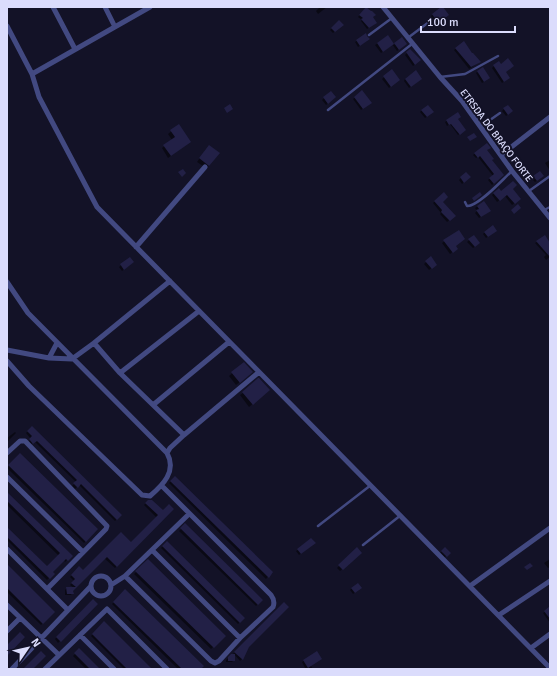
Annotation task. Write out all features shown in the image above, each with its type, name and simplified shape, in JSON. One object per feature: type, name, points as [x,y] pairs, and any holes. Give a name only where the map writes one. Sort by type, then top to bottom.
[{"type":"street","points":[[53,7],[75,49]]},
{"type":"street","points":[[105,7],[115,27]]},
{"type":"street","points":[[32,74],[150,7]]},
{"type":"street","name":"ETRSDA DO BRAÇO FORTE","points":[[383,7],[409,37],[412,44],[462,101],[512,171],[550,218]]},
{"type":"street","points":[[7,26],[32,74],[38,97],[97,207],[550,668]]},
{"type":"street","points":[[501,155],[550,117]]},
{"type":"street","points":[[136,247],[205,167]]},
{"type":"street","points":[[7,350],[49,358],[72,358],[94,343],[170,281]]},
{"type":"street","points":[[7,282],[28,313],[56,343],[167,453],[171,459],[171,467],[162,486],[150,496],[142,495],[29,386],[7,362]]},
{"type":"street","points":[[120,373],[199,311]]},
{"type":"street","points":[[153,405],[229,342]]},
{"type":"street","points":[[49,358],[56,343]]},
{"type":"street","points":[[94,343],[120,373],[184,435]]},
{"type":"street","points":[[167,453],[170,448],[184,435],[259,372]]},
{"type":"street","points":[[7,454],[20,440],[25,441],[106,523],[107,526],[106,529],[47,589]]},
{"type":"street","points":[[7,477],[83,552]]},
{"type":"street","points":[[125,576],[213,662],[219,661],[240,638],[273,607],[274,601],[271,595],[162,486]]},
{"type":"street","points":[[91,586],[93,592],[96,594],[102,596],[108,594],[112,585],[125,576],[189,514]]},
{"type":"street","points":[[470,586],[550,528]]},
{"type":"street","points":[[7,549],[68,610]]},
{"type":"street","points":[[152,550],[240,638]]},
{"type":"street","points":[[12,669],[91,586],[94,580],[100,576],[106,577],[112,585]]},
{"type":"street","points":[[499,615],[550,581]]},
{"type":"street","points":[[7,605],[59,655]]},
{"type":"street","points":[[45,669],[107,609],[167,669]]},
{"type":"street","points":[[7,631],[20,618]]},
{"type":"street","points":[[531,648],[550,634]]},
{"type":"street","points":[[80,635],[114,669]]},
{"type":"lane","points":[[369,35],[392,18]]},
{"type":"lane","points":[[409,37],[429,22]]},
{"type":"lane","points":[[328,110],[412,44]]},
{"type":"lane","points":[[440,77],[465,74],[498,56]]},
{"type":"lane","points":[[480,128],[500,113]]},
{"type":"lane","points":[[465,202],[467,206],[471,206],[483,198],[512,171]]},
{"type":"lane","points":[[528,191],[550,176]]},
{"type":"lane","points":[[544,211],[550,206]]},
{"type":"lane","points":[[318,526],[371,485]]},
{"type":"lane","points":[[363,545],[401,515]]},
{"type":"building","points":[[366,7],[376,15],[373,17],[377,23],[369,28],[361,19],[363,18],[359,15]]},
{"type":"building","points":[[443,7],[449,15],[438,23],[432,14]]},
{"type":"building","points":[[339,20],[344,25],[335,32],[331,28]]},
{"type":"building","points":[[366,33],[370,39],[360,46],[356,40]]},
{"type":"building","points":[[388,35],[394,44],[383,52],[377,43]]},
{"type":"building","points":[[402,37],[407,44],[399,50],[394,43]]},
{"type":"building","points":[[464,41],[472,53],[481,62],[471,67],[455,48]]},
{"type":"building","points":[[410,49],[421,60],[415,65],[406,52]]},
{"type":"building","points":[[508,58],[514,66],[506,72],[510,78],[504,82],[493,65],[499,61],[501,64]]},
{"type":"building","points":[[483,67],[490,78],[484,82],[477,71]]},
{"type":"building","points":[[392,69],[400,80],[391,87],[383,76]]},
{"type":"building","points":[[416,70],[422,79],[411,87],[405,79]]},
{"type":"building","points":[[362,90],[372,103],[363,109],[354,97]]},
{"type":"building","points":[[331,91],[336,97],[328,104],[323,97]]},
{"type":"building","points":[[230,104],[233,109],[227,113],[224,108]]},
{"type":"building","points":[[428,105],[434,112],[427,117],[421,110]]},
{"type":"building","points":[[508,105],[513,111],[508,115],[503,108]]},
{"type":"building","points":[[458,112],[461,117],[458,119],[466,130],[460,135],[451,124],[449,125],[446,120]]},
{"type":"building","points":[[179,124],[191,142],[171,156],[163,145],[175,137],[170,130]]},
{"type":"building","points":[[474,133],[477,137],[470,141],[467,137]]},
{"type":"building","points":[[487,143],[491,148],[487,150],[494,159],[492,160],[504,175],[494,184],[489,178],[494,174],[480,156],[478,158],[474,153]]},
{"type":"building","points":[[209,145],[220,153],[209,166],[199,158]]},
{"type":"building","points":[[183,169],[186,173],[182,177],[178,172]]},
{"type":"building","points":[[540,171],[544,176],[537,181],[533,176]]},
{"type":"building","points":[[466,172],[471,177],[464,183],[460,177]]},
{"type":"building","points":[[513,181],[517,185],[513,189],[521,199],[515,204],[507,195],[500,201],[493,193],[499,188],[501,191]]},
{"type":"building","points":[[444,192],[448,197],[443,202],[456,216],[450,221],[441,212],[442,210],[434,201]]},
{"type":"building","points":[[480,192],[482,195],[474,201],[472,198]]},
{"type":"building","points":[[484,201],[491,211],[481,217],[476,210],[479,209],[477,206]]},
{"type":"building","points":[[518,204],[521,208],[514,214],[511,210]]},
{"type":"building","points":[[493,225],[497,231],[488,237],[484,232]]},
{"type":"building","points":[[459,230],[465,239],[456,246],[458,249],[453,253],[443,240]]},
{"type":"building","points":[[474,235],[480,243],[475,247],[468,239]]},
{"type":"building","points":[[545,235],[550,243],[550,257],[536,241]]},
{"type":"building","points":[[431,256],[437,265],[432,269],[425,261]]},
{"type":"building","points":[[130,257],[134,262],[124,270],[120,264]]},
{"type":"building","points":[[244,362],[253,372],[240,383],[231,372]]},
{"type":"building","points":[[258,378],[270,390],[253,405],[242,392]]},
{"type":"building","points":[[32,426],[122,515],[117,520],[81,484],[78,488],[73,483],[77,480],[37,441],[33,444],[29,439],[32,436],[27,431]]},
{"type":"building","points":[[20,453],[98,529],[86,542],[8,465]]},
{"type":"building","points":[[175,476],[273,572],[269,578],[170,481]]},
{"type":"building","points":[[7,492],[73,556],[68,561],[66,559],[53,572],[55,574],[50,579],[7,537],[7,527],[47,566],[60,553],[7,501]]},
{"type":"building","points":[[148,500],[152,500],[163,510],[169,504],[174,509],[117,567],[107,557],[73,591],[74,594],[67,594],[66,587],[76,587],[71,583],[75,579],[71,575],[79,566],[83,570],[121,532],[131,542],[158,515],[145,503]]},
{"type":"building","points":[[185,523],[263,600],[258,605],[180,528]]},
{"type":"building","points":[[311,538],[316,543],[301,554],[297,549]]},
{"type":"building","points":[[167,541],[245,618],[240,623],[162,546]]},
{"type":"building","points":[[357,547],[362,553],[343,570],[338,565]]},
{"type":"building","points":[[445,547],[451,553],[447,557],[441,551]]},
{"type":"building","points":[[148,559],[226,636],[214,648],[135,571]]},
{"type":"building","points":[[530,563],[533,566],[527,570],[524,567]]},
{"type":"building","points":[[7,564],[55,612],[43,624],[7,588]]},
{"type":"building","points":[[358,583],[362,588],[355,593],[351,588]]},
{"type":"building","points":[[125,589],[204,666],[201,669],[182,669],[113,602]]},
{"type":"building","points":[[93,599],[98,604],[61,642],[56,637]]},
{"type":"building","points":[[284,602],[289,607],[249,647],[243,660],[234,652]]},
{"type":"building","points":[[550,606],[550,619],[544,611]]},
{"type":"building","points":[[104,621],[152,669],[127,669],[92,634]]},
{"type":"building","points":[[20,632],[25,637],[7,656],[7,645]]},
{"type":"building","points":[[79,648],[100,669],[90,669],[74,653]]},
{"type":"building","points":[[41,651],[46,656],[33,669],[23,669]]},
{"type":"building","points":[[317,651],[322,659],[308,668],[303,660]]},
{"type":"building","points":[[231,654],[235,654],[235,661],[228,661],[228,657]]}]
